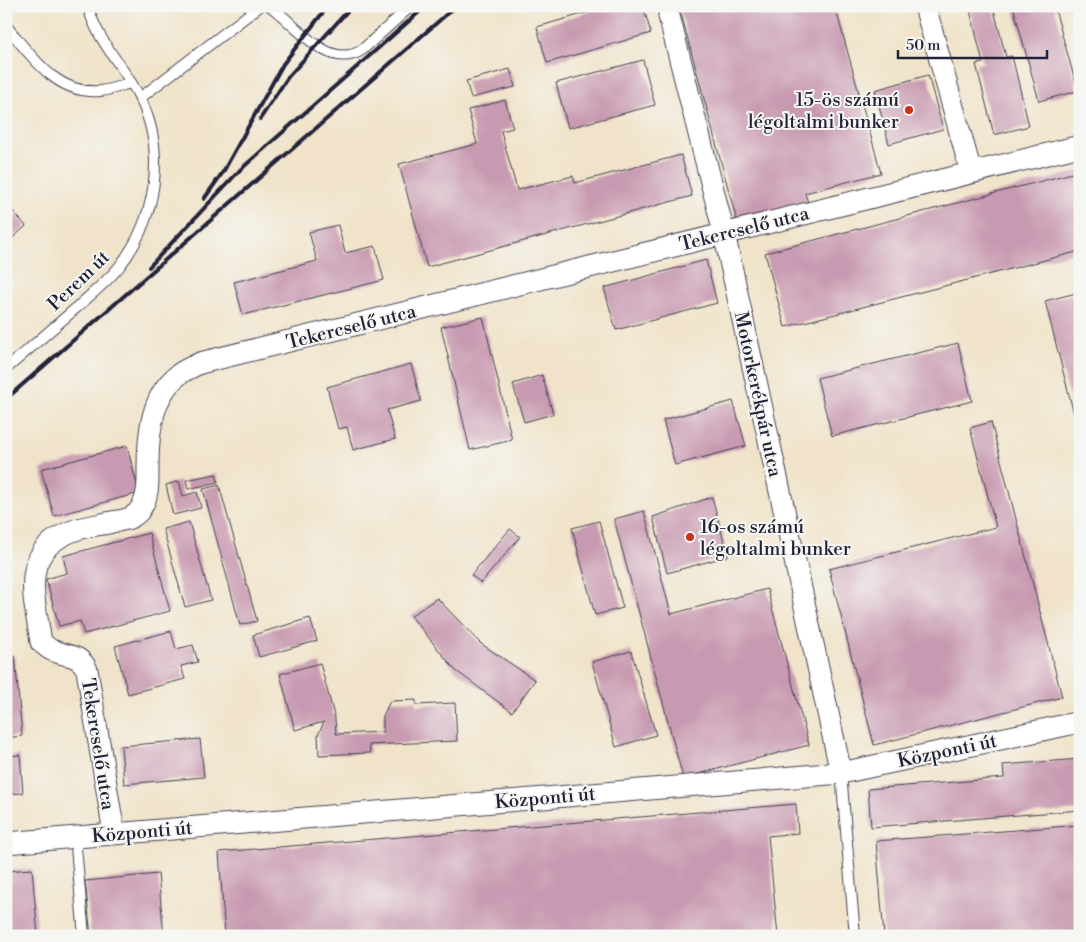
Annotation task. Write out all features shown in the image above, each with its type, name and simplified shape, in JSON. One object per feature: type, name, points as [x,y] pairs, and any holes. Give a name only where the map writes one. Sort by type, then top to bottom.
[{"type":"street","points":[[924,6],[971,172]]},
{"type":"street","name":"Motorkerékpár utca","points":[[668,11],[724,233],[841,773]]},
{"type":"street","name":"Tekercselő utca","points":[[114,833],[87,670],[83,660],[53,651],[41,642],[33,590],[33,572],[40,553],[53,541],[75,530],[130,519],[141,508],[148,489],[148,446],[152,417],[162,394],[177,375],[200,363],[1080,146]]},
{"type":"street","name":"Központi út","points":[[6,843],[841,773],[1080,722]]},
{"type":"lane","name":"Perem út","points":[[6,369],[103,284],[129,254],[145,218],[153,191],[156,166],[148,118],[140,98],[92,22],[88,6]]},
{"type":"lane","points":[[140,98],[260,6]]},
{"type":"lane","points":[[270,6],[316,45],[328,52],[341,56],[354,55],[362,50],[411,6]]},
{"type":"lane","points":[[6,26],[43,68],[57,81],[69,88],[102,91],[130,83]]},
{"type":"lane","points":[[841,773],[854,936]]},
{"type":"lane","points":[[75,836],[84,936]]},
{"type":"building","points":[[588,6],[599,6],[600,9],[609,6],[643,6],[651,33],[547,63],[537,27],[589,12]]},
{"type":"building","points":[[679,6],[835,6],[881,173],[805,193],[809,206],[738,225]]},
{"type":"building","points":[[969,6],[993,6],[1006,57],[1012,56],[1029,126],[994,135],[976,64],[983,63]]},
{"type":"building","points":[[1013,6],[1054,6],[1078,91],[1039,101]]},
{"type":"building","points":[[643,60],[655,105],[568,128],[556,83]]},
{"type":"building","points":[[510,69],[515,87],[471,98],[466,81]]},
{"type":"building","name":"15-ös számú légoltalmi bunker","points":[[928,75],[943,129],[889,144],[875,90]]},
{"type":"building","points":[[505,100],[513,128],[501,131],[517,190],[573,176],[575,183],[681,155],[692,196],[427,267],[399,164],[477,144],[468,110]]},
{"type":"building","points":[[1080,171],[1080,251],[785,327],[765,253]]},
{"type":"building","points":[[6,203],[26,226],[6,244]]},
{"type":"building","points":[[338,225],[345,253],[375,246],[384,280],[243,315],[234,282],[317,261],[309,232]]},
{"type":"building","points":[[706,260],[717,303],[616,330],[604,288]]},
{"type":"building","points":[[1080,292],[1080,434],[1079,434],[1045,301]]},
{"type":"building","points":[[483,317],[512,440],[470,450],[441,327]]},
{"type":"building","points":[[958,343],[972,401],[832,436],[817,378]]},
{"type":"building","points":[[411,364],[421,401],[387,410],[395,439],[353,450],[347,427],[338,429],[327,387]]},
{"type":"building","points":[[542,375],[553,414],[524,422],[513,384]]},
{"type":"building","points":[[733,401],[746,446],[675,465],[663,420]]},
{"type":"building","points":[[991,422],[1062,697],[874,745],[829,569],[996,527],[970,428]]},
{"type":"building","points":[[127,446],[139,493],[54,516],[41,469]]},
{"type":"building","points":[[216,474],[218,482],[188,489],[186,480]]},
{"type":"building","points":[[179,481],[183,496],[197,492],[201,508],[173,515],[166,485]]},
{"type":"building","points":[[219,485],[257,621],[240,625],[203,489]]},
{"type":"building","name":"16-os számú légoltalmi bunker","points":[[712,497],[728,556],[667,573],[653,517]]},
{"type":"building","points":[[644,511],[671,614],[767,589],[809,745],[683,778],[614,519]]},
{"type":"building","points":[[599,521],[623,608],[595,615],[572,528]]},
{"type":"building","points":[[189,522],[211,600],[185,607],[163,529]]},
{"type":"building","points":[[510,529],[520,537],[481,583],[471,575]]},
{"type":"building","points":[[149,533],[170,611],[84,634],[80,621],[59,626],[46,579],[67,573],[63,556]]},
{"type":"building","points":[[437,598],[480,643],[535,680],[512,712],[455,670],[411,616]]},
{"type":"building","points":[[310,618],[317,641],[259,657],[253,635]]},
{"type":"building","points":[[171,631],[176,649],[193,645],[198,662],[181,666],[185,679],[128,694],[115,646]]},
{"type":"building","points":[[631,651],[656,735],[616,747],[592,662]]},
{"type":"building","points":[[15,656],[22,736],[6,738],[6,657]]},
{"type":"building","points":[[320,663],[335,719],[336,734],[383,732],[383,716],[390,701],[416,700],[416,705],[455,703],[457,741],[369,745],[370,753],[319,755],[318,735],[324,722],[295,730],[280,674]]},
{"type":"building","points":[[200,739],[204,777],[124,784],[121,746]]},
{"type":"building","points":[[20,755],[23,793],[6,794],[6,756]]},
{"type":"building","points":[[1080,759],[1080,810],[871,827],[868,789],[1004,778],[1003,765]]},
{"type":"building","points":[[796,804],[798,833],[768,836],[778,936],[225,936],[219,852]]},
{"type":"building","points":[[1080,825],[1080,934],[884,936],[876,841]]},
{"type":"building","points":[[32,869],[38,936],[6,936],[6,871]]},
{"type":"building","points":[[158,874],[164,936],[91,936],[85,881]]},
{"type":"railway","points":[[204,199],[223,172],[283,64],[328,6]]},
{"type":"railway","points":[[260,119],[288,77],[352,6]]},
{"type":"railway","points":[[149,267],[240,170],[426,6]]},
{"type":"railway","points":[[6,399],[456,6]]},
{"type":"place","name":"15-ös számú légoltalmi bunker","points":[[909,110]]},
{"type":"place","name":"16-os számú légoltalmi bunker","points":[[690,537]]}]
